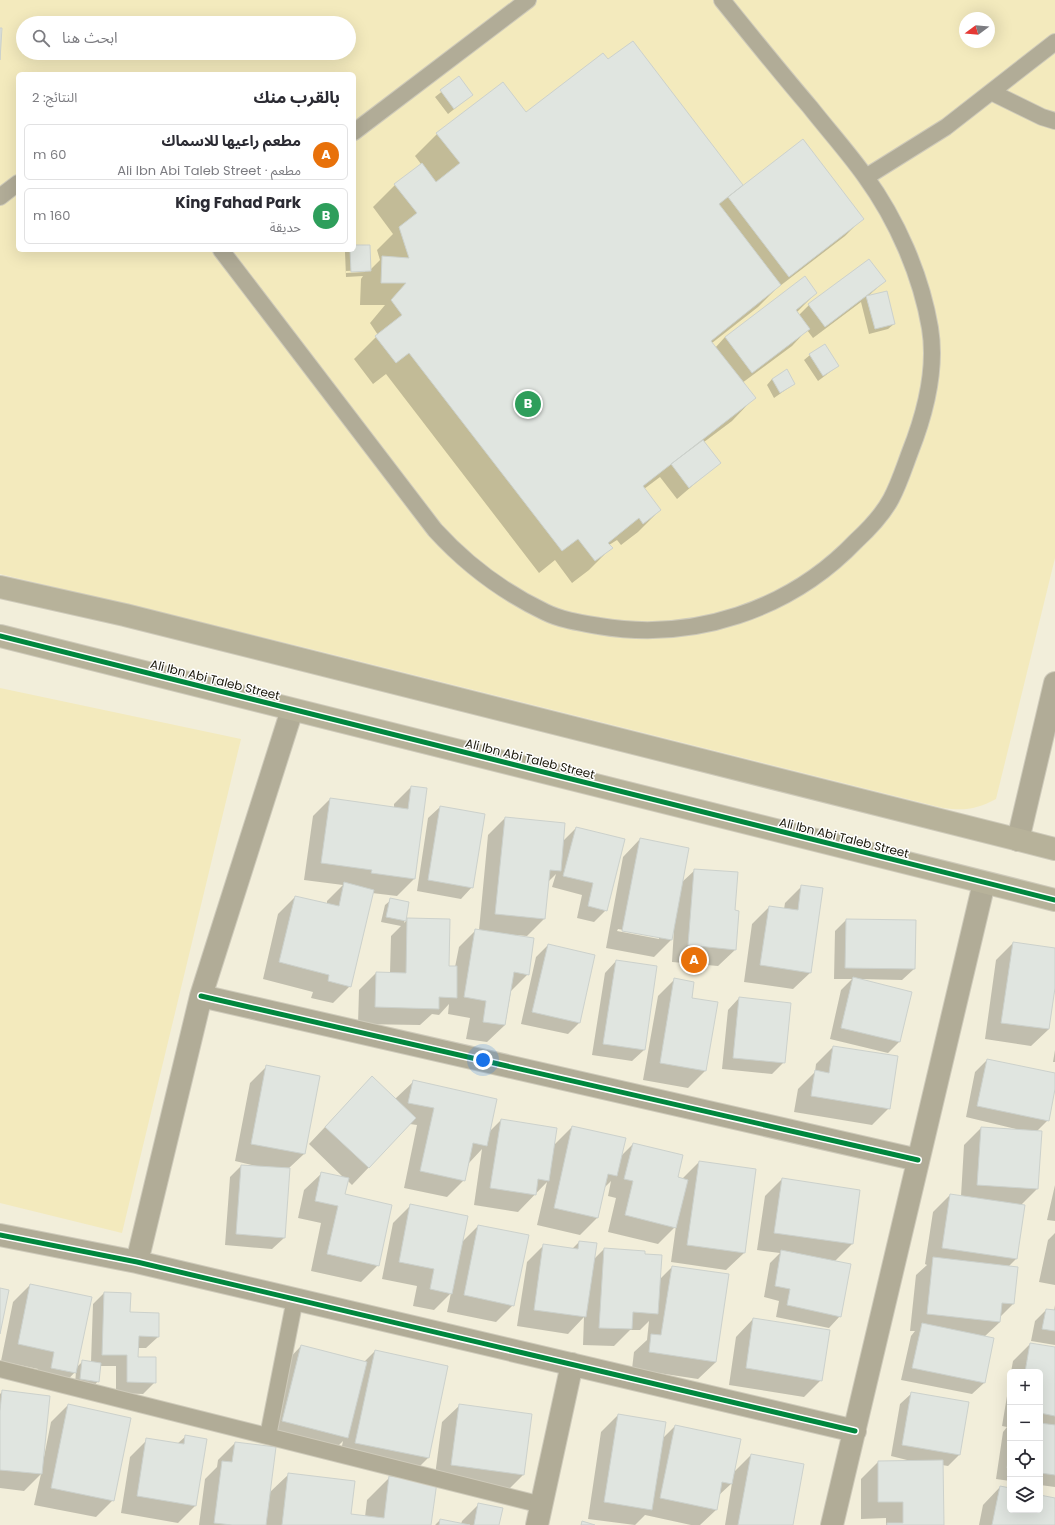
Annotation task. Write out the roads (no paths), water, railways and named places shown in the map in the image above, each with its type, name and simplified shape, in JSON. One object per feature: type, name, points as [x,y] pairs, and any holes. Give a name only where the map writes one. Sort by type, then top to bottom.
[{"type":"street","points":[[0,588],[125,615],[1055,849]]},
{"type":"street","name":"Ali Ibn Abi Taleb Street","points":[[0,636],[1055,900]]},
{"type":"street","points":[[1018,840],[1055,683]]},
{"type":"street","points":[[137,1262],[201,996],[292,710]]},
{"type":"street","points":[[832,1525],[984,883]]},
{"type":"street","points":[[201,996],[918,1160]]},
{"type":"street","points":[[0,1235],[137,1262],[855,1431]]},
{"type":"street","points":[[539,1515],[572,1364]]},
{"type":"lane","points":[[356,130],[528,0]]},
{"type":"lane","points":[[222,252],[435,530],[464,560],[482,574],[546,613],[581,623],[616,629],[651,631],[686,628],[721,621],[755,610],[787,595],[817,576],[845,553],[869,528],[891,500],[917,433],[926,402],[931,364],[930,329],[913,264],[899,232],[866,177],[722,0]]},
{"type":"lane","points":[[866,177],[946,127],[1055,42]]},
{"type":"lane","points":[[991,92],[1042,117],[1055,121]]},
{"type":"lane","points":[[0,197],[16,185]]},
{"type":"lane","points":[[268,1436],[295,1299]]},
{"type":"lane","points":[[0,1369],[268,1436],[539,1515]]},
{"type":"place","name":"King Fahad Park","points":[[528,404]]},
{"type":"place","name":"مطعم راعيها للاسماك","points":[[694,960]]}]
